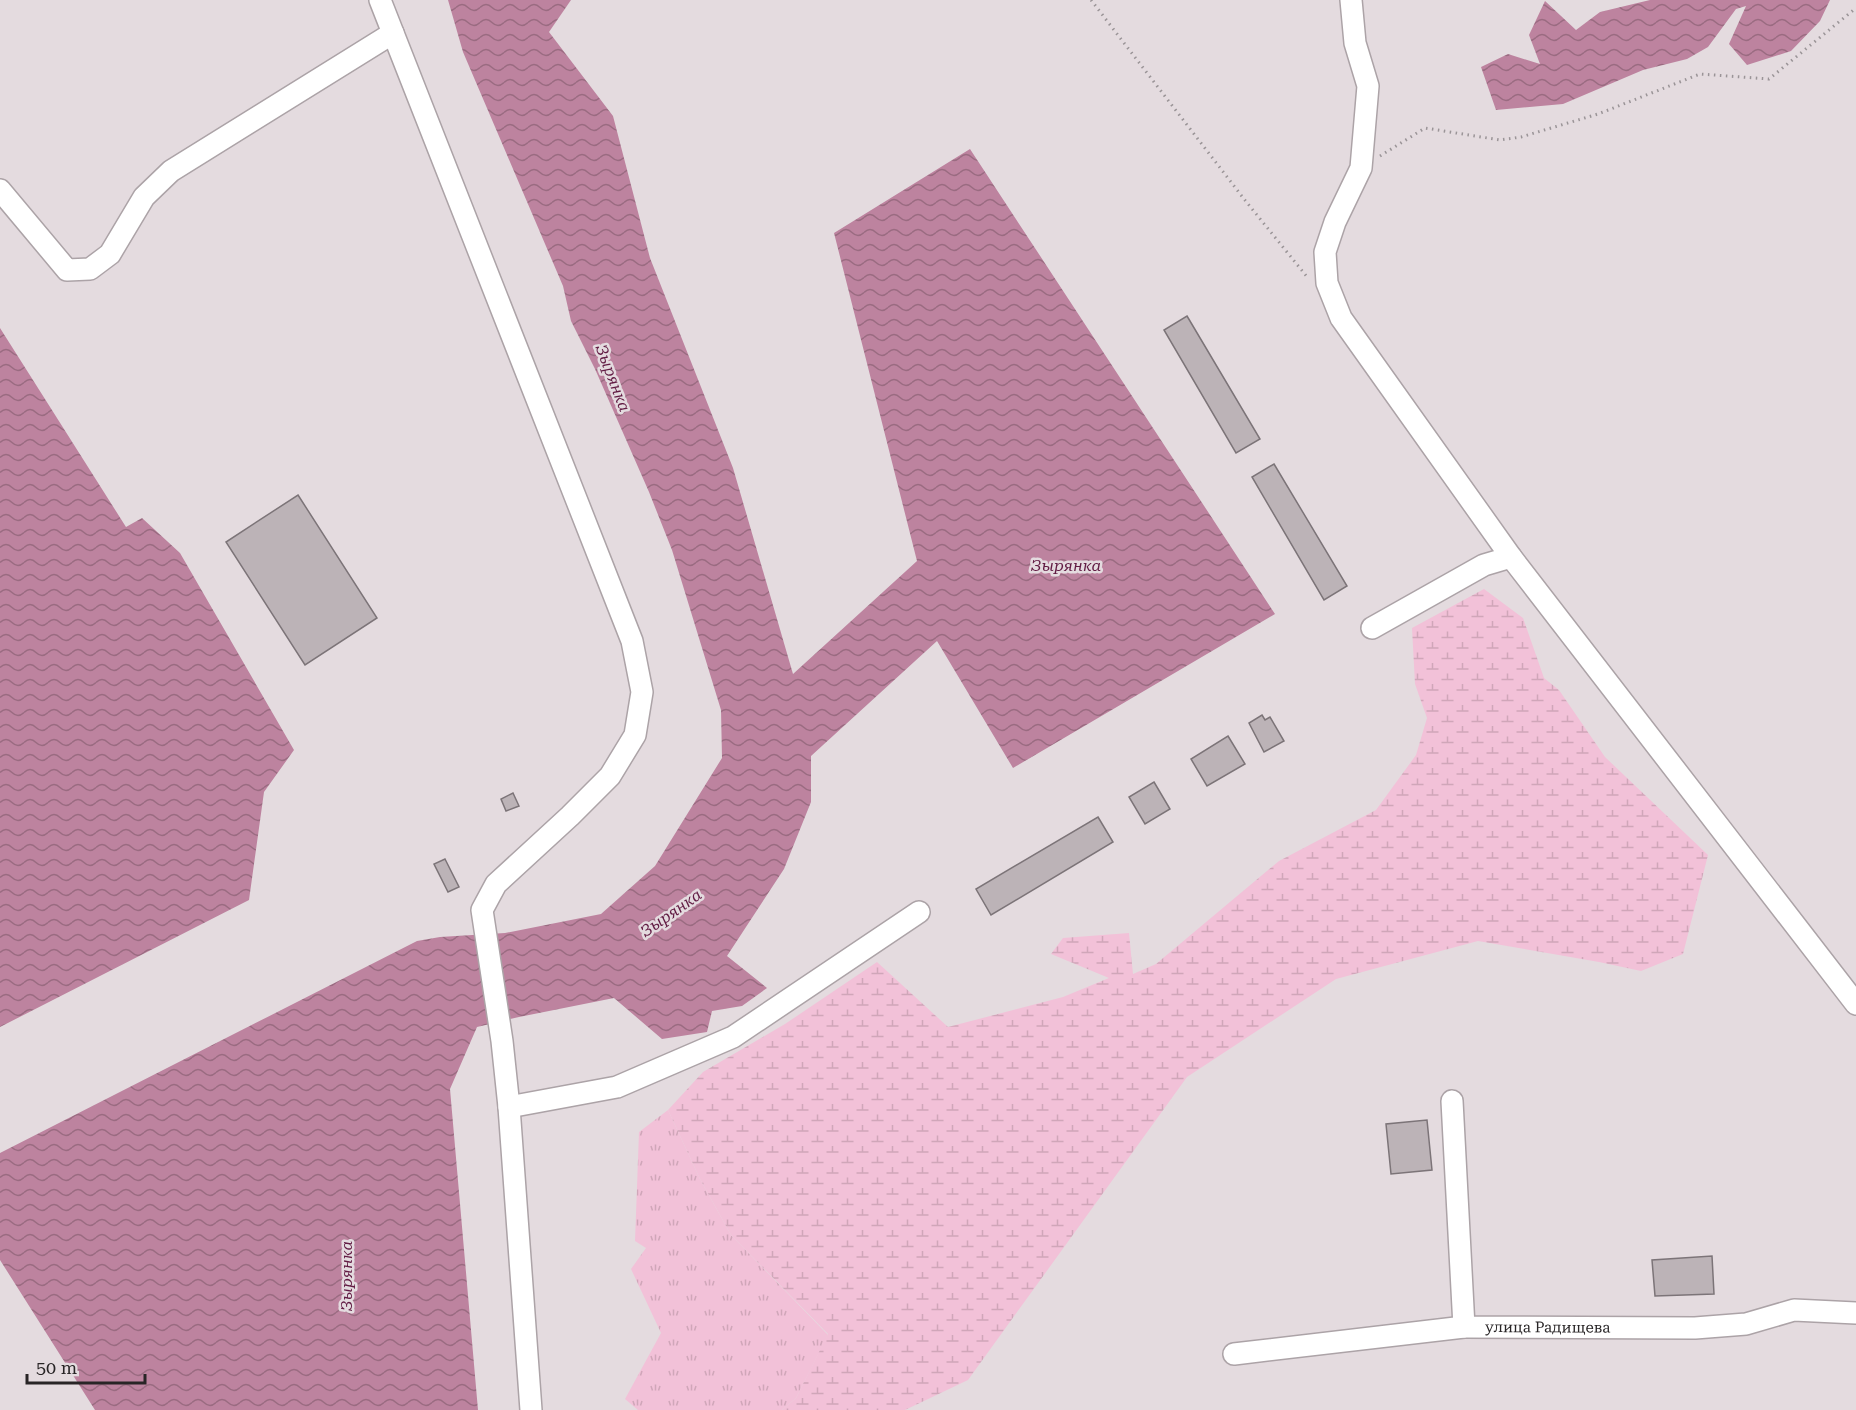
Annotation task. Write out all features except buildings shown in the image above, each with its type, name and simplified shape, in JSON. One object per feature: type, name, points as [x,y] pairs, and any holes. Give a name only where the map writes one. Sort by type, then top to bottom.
[{"type":"street","points":[[380,0],[632,641],[642,692],[635,735],[610,776],[496,884],[482,910],[502,1041],[509,1107],[531,1410]]},
{"type":"street","points":[[1351,0],[1355,42],[1368,86],[1360,168],[1335,222],[1325,252],[1327,283],[1341,318],[1511,557],[1856,1004]]},
{"type":"street","points":[[0,190],[67,270],[90,269],[110,254],[144,197],[171,171],[393,33]]},
{"type":"street","points":[[1372,628],[1484,565],[1511,557]]},
{"type":"street","points":[[509,1107],[617,1087],[733,1037],[919,912]]},
{"type":"street","name":"улица Радищева","points":[[1452,1101],[1464,1327],[1695,1328],[1746,1324],[1794,1310],[1856,1313]]},
{"type":"street","points":[[1234,1354],[1464,1327]]},
{"type":"path","points":[[1090,0],[1311,282]]},
{"type":"path","points":[[1360,168],[1425,128],[1500,140],[1521,137],[1598,114],[1700,74],[1769,79],[1856,8]]},
{"type":"green space","points":[[1484,589],[1523,618],[1544,678],[1559,690],[1605,757],[1708,855],[1683,954],[1641,971],[1478,941],[1336,979],[1187,1077],[968,1380],[905,1410],[782,1410],[796,1398],[828,1334],[731,1235],[700,1179],[668,1110],[703,1072],[785,1024],[877,962],[948,1027],[1063,997],[1109,978],[1051,954],[1063,938],[1129,933],[1133,974],[1156,964],[1279,861],[1376,810],[1416,755],[1427,718],[1415,684],[1412,628]]},
{"type":"green space","points":[[668,1110],[700,1179],[731,1235],[828,1335],[796,1398],[782,1410],[638,1410],[625,1399],[661,1333],[631,1269],[646,1248],[635,1241],[639,1132]]},
{"type":"water","name":"Зырянка","points":[[448,0],[571,0],[549,32],[613,116],[650,258],[733,468],[793,674],[917,561],[834,233],[970,149],[1275,614],[1013,768],[937,641],[811,756],[811,802],[784,869],[727,956],[767,988],[742,1006],[712,1011],[707,1032],[662,1039],[614,998],[477,1027],[450,1089],[478,1410],[95,1410],[0,1260],[0,1153],[417,941],[440,937],[505,933],[601,914],[655,866],[722,758],[721,710],[672,550],[595,369],[571,321],[563,286],[463,52]]},
{"type":"water","points":[[1650,0],[1830,0],[1820,21],[1791,51],[1747,65],[1729,44],[1746,6],[1736,9],[1708,47],[1687,59],[1643,70],[1563,104],[1496,110],[1481,67],[1508,54],[1540,64],[1529,35],[1545,1],[1576,30],[1600,12]]},
{"type":"water","points":[[0,328],[126,527],[142,518],[180,553],[294,750],[264,792],[249,900],[0,1027]]}]
